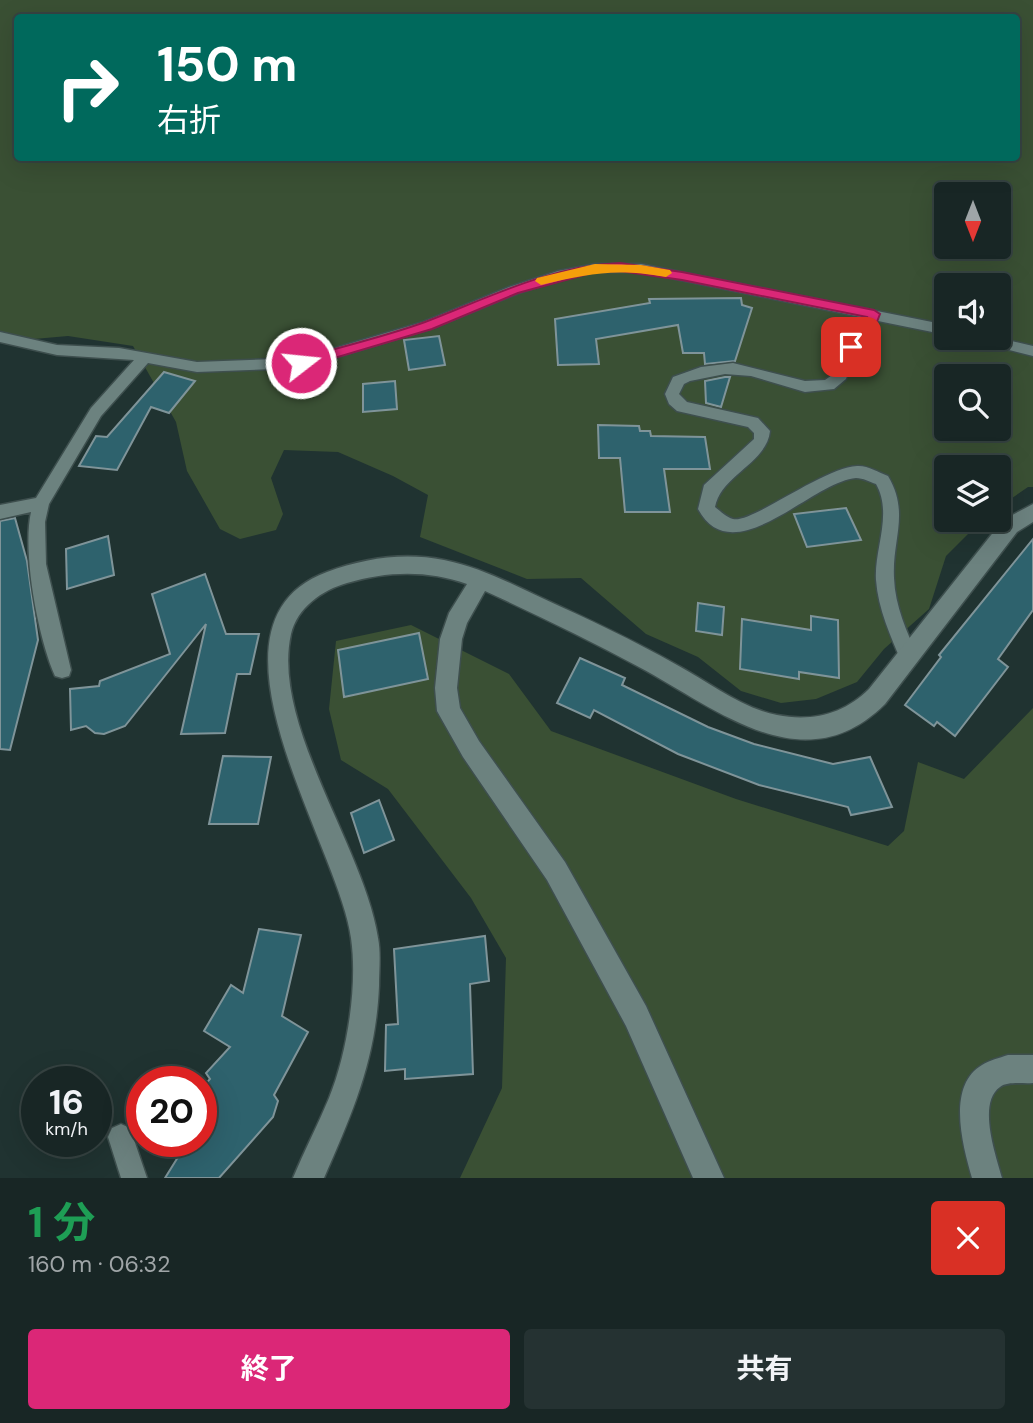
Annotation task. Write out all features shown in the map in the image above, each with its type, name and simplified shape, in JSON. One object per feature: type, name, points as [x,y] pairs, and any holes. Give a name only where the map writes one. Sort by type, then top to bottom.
[{"type":"street","points":[[307,1178],[349,1086],[363,1004],[365,938],[348,879],[307,781],[281,696],[280,635],[287,615],[297,601],[324,581],[344,574],[409,565],[439,567],[481,579],[622,648],[736,710],[778,727],[828,726],[853,717],[882,692],[1010,526],[1033,512]]},
{"type":"street","points":[[481,579],[457,620],[451,639],[446,688],[449,710],[471,749],[556,871],[636,1016],[709,1178]]},
{"type":"street","points":[[987,1178],[975,1139],[972,1107],[979,1087],[999,1072],[1033,1069]]},
{"type":"lane","points":[[0,337],[57,349],[119,353],[197,367],[301,363],[428,326],[514,290],[595,268],[641,268],[934,327]]},
{"type":"lane","points":[[874,314],[867,332],[851,347],[840,377],[824,387],[808,387],[742,369],[713,370],[678,381],[672,394],[682,407],[753,422],[762,431],[761,441],[710,490],[706,509],[722,523],[752,526],[779,507],[855,472],[882,480],[893,500],[884,577],[887,597],[894,623],[909,657]]},
{"type":"lane","points":[[1011,346],[1033,351]]},
{"type":"lane","points":[[62,670],[44,598],[35,522],[41,503],[96,412],[145,358]]},
{"type":"lane","points":[[0,512],[41,503]]},
{"type":"lane","points":[[121,1138],[134,1178]]},
{"type":"green space","points":[[0,0],[1033,0],[1033,487],[1028,487],[1011,499],[1011,455],[934,455],[934,532],[970,532],[946,556],[929,609],[884,649],[857,682],[816,699],[781,703],[741,691],[698,657],[646,634],[581,578],[527,579],[420,537],[428,495],[338,452],[284,450],[271,478],[283,514],[276,530],[240,539],[220,529],[187,471],[176,422],[133,346],[68,336],[0,342]]},
{"type":"green space","points":[[411,625],[509,674],[551,731],[736,799],[888,846],[904,831],[918,762],[964,779],[1033,708],[1033,1178],[460,1178],[502,1088],[506,958],[471,898],[388,789],[341,760],[329,709],[336,641]]},
{"type":"building","points":[[741,298],[742,305],[752,308],[735,361],[705,364],[704,353],[683,353],[678,325],[596,339],[599,364],[558,365],[555,319],[650,303],[649,299]]},
{"type":"building","points":[[439,336],[445,365],[409,370],[404,340]]},
{"type":"building","points":[[164,372],[195,381],[169,413],[151,407],[117,470],[79,466],[96,436],[107,437]]},
{"type":"building","points":[[730,377],[721,407],[706,403],[705,381]]},
{"type":"building","points":[[395,381],[397,409],[363,412],[363,384]]},
{"type":"building","points":[[598,425],[639,426],[640,431],[650,431],[651,436],[705,437],[710,469],[664,469],[670,512],[625,512],[620,458],[599,458]]},
{"type":"building","points":[[846,508],[861,540],[807,547],[794,514]]},
{"type":"building","points":[[15,518],[27,561],[38,640],[10,750],[0,749],[0,521]]},
{"type":"building","points":[[108,536],[114,575],[67,589],[66,549]]},
{"type":"building","points":[[1033,539],[1033,610],[998,659],[1008,667],[955,736],[937,722],[934,726],[905,705],[941,657],[939,655]]},
{"type":"building","points":[[205,574],[226,634],[259,634],[250,674],[237,674],[225,733],[181,734],[206,624],[125,726],[104,734],[95,733],[86,726],[71,730],[70,689],[99,686],[100,681],[170,654],[152,594]]},
{"type":"building","points":[[698,603],[724,607],[722,635],[696,631]]},
{"type":"building","points":[[811,616],[838,620],[839,678],[799,672],[799,679],[740,669],[742,619],[811,630]]},
{"type":"building","points":[[419,633],[428,679],[344,697],[338,650]]},
{"type":"building","points":[[580,658],[625,678],[622,685],[708,727],[754,744],[833,764],[870,757],[892,807],[851,815],[848,807],[759,785],[678,754],[594,710],[590,718],[557,703]]},
{"type":"building","points":[[223,756],[271,757],[258,824],[209,824]]},
{"type":"building","points":[[379,800],[394,840],[364,853],[351,813]]},
{"type":"building","points":[[259,929],[301,935],[282,1016],[308,1032],[274,1095],[278,1101],[273,1117],[219,1178],[165,1178],[178,1157],[217,1157],[217,1066],[212,1066],[230,1047],[204,1031],[231,985],[243,993]]},
{"type":"building","points":[[485,936],[489,981],[470,984],[473,1074],[405,1079],[405,1069],[385,1071],[386,1025],[398,1024],[394,949]]},
{"type":"slow traffic","points":[[541,281],[595,268],[641,268],[666,273]]},
{"type":"route","points":[[301,363],[428,326],[514,290],[563,274],[620,267],[641,268],[874,314],[867,332],[851,347]]}]
